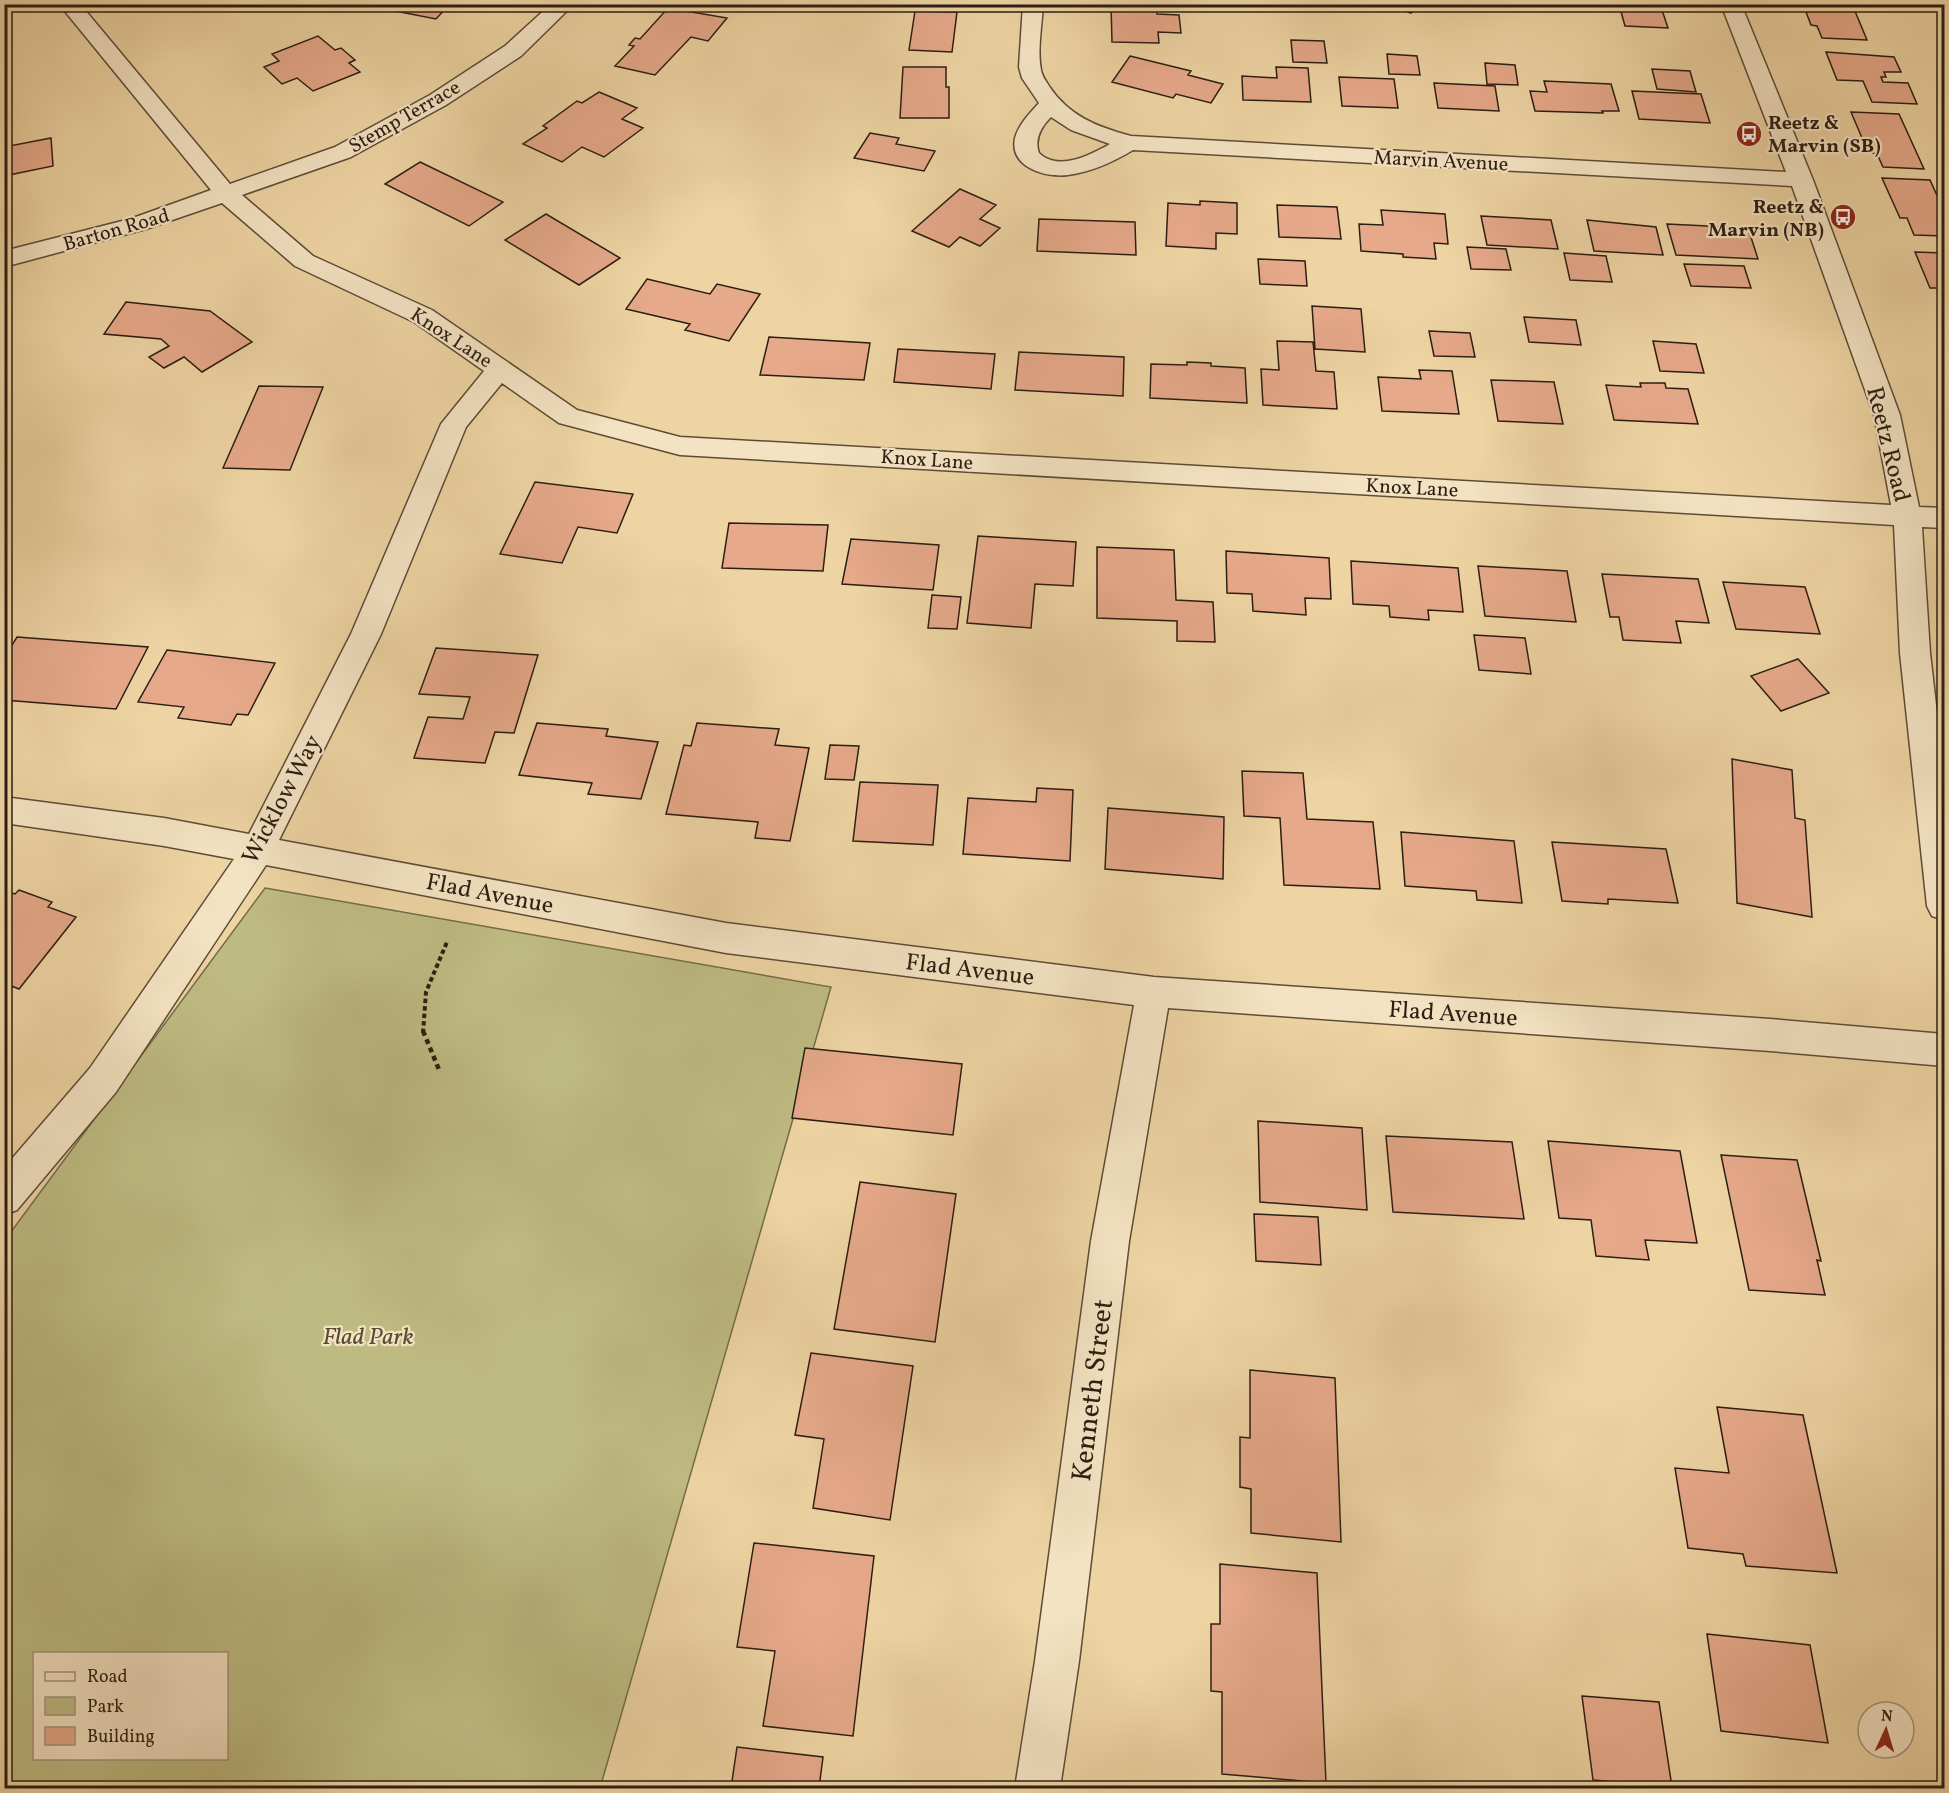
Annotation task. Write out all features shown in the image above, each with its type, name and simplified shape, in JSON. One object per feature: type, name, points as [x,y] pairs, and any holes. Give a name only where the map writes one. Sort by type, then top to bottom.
[{"type":"street","name":"Knox Lane","points":[[69,4],[226,194],[304,261],[423,316],[568,417],[680,446],[1944,518]]},
{"type":"street","name":"Stemp Terrace","points":[[226,194],[343,152],[438,100],[513,51],[564,4]]},
{"type":"street","points":[[1033,4],[1030,40],[1031,73],[1050,105],[1034,123],[1025,142],[1029,157],[1040,166],[1060,169],[1100,159],[1129,143]]},
{"type":"street","name":"Reetz Road","points":[[1731,4],[1801,180],[1887,415],[1907,515],[1915,652],[1944,906]]},
{"type":"street","name":"Marvin Avenue","points":[[1050,105],[1083,128],[1129,143],[1801,180]]},
{"type":"street","name":"Barton Road","points":[[4,259],[138,224],[226,194]]},
{"type":"street","name":"Wicklow Way","points":[[4,1197],[103,1080],[257,851],[366,634],[454,424],[500,368]]},
{"type":"street","name":"Flad Avenue","points":[[4,810],[164,832],[726,938],[1154,993],[1770,1035],[1944,1050]]},
{"type":"street","name":"Kenneth Street","points":[[1037,1788],[1057,1660],[1110,1241],[1154,993]]},
{"type":"path","points":[[440,1072],[422,1030],[426,992],[447,942]]},
{"type":"green space","name":"Flad Park","points":[[265,888],[831,987],[600,1788],[5,1788],[5,1240]]},
{"type":"building","points":[[395,4],[450,4],[436,19],[390,10]]},
{"type":"building","points":[[1111,4],[1157,4],[1157,14],[1179,15],[1181,33],[1158,32],[1159,43],[1112,42]]},
{"type":"building","points":[[1387,4],[1419,4],[1411,13]]},
{"type":"building","points":[[1492,4],[1529,4],[1498,10]]},
{"type":"building","points":[[1661,4],[1662,8],[1611,5]]},
{"type":"building","points":[[1803,4],[1852,4],[1867,40],[1822,38],[1817,26],[1811,25]]},
{"type":"building","points":[[668,8],[727,18],[708,41],[691,37],[655,75],[615,66],[634,46],[629,45],[635,38],[640,39]]},
{"type":"building","points":[[1620,8],[1662,10],[1668,28],[1625,26]]},
{"type":"building","points":[[915,11],[957,12],[952,52],[909,50]]},
{"type":"building","points":[[318,36],[335,50],[341,48],[355,60],[349,63],[360,72],[313,91],[297,78],[282,84],[264,67],[279,61],[272,54]]},
{"type":"building","points":[[1291,40],[1324,41],[1327,63],[1293,62]]},
{"type":"building","points":[[1826,52],[1894,57],[1901,72],[1884,72],[1886,77],[1881,77],[1883,82],[1908,83],[1917,104],[1872,102],[1863,81],[1837,80]]},
{"type":"building","points":[[1387,54],[1417,56],[1420,75],[1389,74]]},
{"type":"building","points":[[1130,56],[1191,71],[1188,75],[1223,84],[1211,103],[1176,94],[1173,98],[1112,82]]},
{"type":"building","points":[[1485,63],[1515,65],[1518,85],[1487,84]]},
{"type":"building","points":[[903,67],[946,67],[946,87],[949,87],[949,118],[900,118]]},
{"type":"building","points":[[1276,67],[1308,68],[1311,102],[1243,100],[1242,76],[1277,78]]},
{"type":"building","points":[[1652,69],[1690,71],[1696,92],[1657,89]]},
{"type":"building","points":[[1339,77],[1394,79],[1398,108],[1342,106]]},
{"type":"building","points":[[1544,81],[1611,84],[1619,111],[1602,111],[1603,113],[1535,111],[1530,91],[1547,92]]},
{"type":"building","points":[[1434,83],[1495,86],[1499,111],[1438,108]]},
{"type":"building","points":[[1632,91],[1701,94],[1710,123],[1639,119]]},
{"type":"building","points":[[599,92],[637,108],[622,119],[643,128],[604,157],[582,147],[562,162],[523,144],[547,128],[543,126],[577,101],[582,103]]},
{"type":"building","points":[[1851,112],[1899,114],[1924,169],[1883,167],[1870,145],[1865,145]]},
{"type":"building","points":[[870,133],[899,138],[896,144],[935,151],[924,171],[854,158]]},
{"type":"building","points":[[51,138],[53,166],[4,176],[4,147]]},
{"type":"building","points":[[420,162],[503,202],[469,226],[385,184]]},
{"type":"building","points":[[1882,178],[1930,180],[1944,211],[1944,236],[1914,235],[1907,218],[1900,218]]},
{"type":"building","points":[[960,189],[996,205],[980,219],[1000,228],[980,246],[960,237],[949,247],[912,231]]},
{"type":"building","points":[[1200,201],[1237,203],[1237,234],[1216,233],[1216,249],[1166,246],[1168,203],[1200,205]]},
{"type":"building","points":[[1277,205],[1337,207],[1341,239],[1279,237]]},
{"type":"building","points":[[1381,210],[1445,214],[1448,244],[1434,243],[1436,259],[1361,251],[1359,224],[1383,225]]},
{"type":"building","points":[[546,214],[620,258],[579,285],[505,240]]},
{"type":"building","points":[[1481,216],[1551,220],[1558,249],[1487,245]]},
{"type":"building","points":[[1039,219],[1135,222],[1136,255],[1037,251]]},
{"type":"building","points":[[1587,220],[1656,227],[1663,255],[1594,251]]},
{"type":"building","points":[[1667,224],[1748,228],[1758,259],[1676,255]]},
{"type":"building","points":[[1467,247],[1506,249],[1511,270],[1471,269]]},
{"type":"building","points":[[1915,252],[1944,253],[1944,288],[1930,288]]},
{"type":"building","points":[[1564,253],[1606,256],[1612,282],[1570,280]]},
{"type":"building","points":[[1258,259],[1305,261],[1307,286],[1260,284]]},
{"type":"building","points":[[1684,264],[1744,266],[1751,288],[1691,286]]},
{"type":"building","points":[[647,279],[710,294],[717,284],[760,294],[729,341],[685,330],[690,324],[626,309]]},
{"type":"building","points":[[126,302],[210,311],[252,342],[202,372],[184,357],[164,368],[149,357],[169,346],[161,339],[104,334]]},
{"type":"building","points":[[1312,306],[1361,309],[1365,352],[1315,349]]},
{"type":"building","points":[[1524,317],[1576,320],[1581,345],[1529,342]]},
{"type":"building","points":[[1429,331],[1470,333],[1475,357],[1434,356]]},
{"type":"building","points":[[769,337],[870,343],[864,380],[760,375]]},
{"type":"building","points":[[1277,341],[1313,342],[1316,371],[1334,372],[1337,409],[1263,405],[1261,369],[1279,370]]},
{"type":"building","points":[[1653,341],[1696,344],[1704,373],[1660,371]]},
{"type":"building","points":[[898,349],[995,354],[991,389],[894,382]]},
{"type":"building","points":[[1019,352],[1124,357],[1123,396],[1015,390]]},
{"type":"building","points":[[1187,362],[1245,368],[1247,403],[1150,398],[1151,364],[1187,365]]},
{"type":"building","points":[[1419,370],[1452,371],[1459,414],[1382,411],[1378,377],[1421,379]]},
{"type":"building","points":[[1491,380],[1554,382],[1563,424],[1498,421]]},
{"type":"building","points":[[1640,383],[1665,383],[1666,388],[1688,389],[1698,424],[1614,420],[1606,385],[1641,387]]},
{"type":"building","points":[[259,386],[323,387],[290,470],[223,468]]},
{"type":"building","points":[[535,482],[633,494],[617,533],[578,527],[562,563],[500,554]]},
{"type":"building","points":[[729,523],[828,525],[823,571],[722,568]]},
{"type":"building","points":[[978,536],[1076,542],[1073,586],[1035,584],[1031,628],[967,623]]},
{"type":"building","points":[[851,539],[939,545],[933,590],[842,584]]},
{"type":"building","points":[[1097,547],[1174,550],[1176,600],[1213,602],[1215,642],[1177,641],[1177,621],[1097,618]]},
{"type":"building","points":[[1226,551],[1329,558],[1331,599],[1305,598],[1306,615],[1253,611],[1252,594],[1227,593]]},
{"type":"building","points":[[1351,561],[1458,568],[1463,612],[1428,610],[1429,620],[1390,617],[1389,606],[1353,604]]},
{"type":"building","points":[[1478,566],[1567,571],[1576,622],[1485,616]]},
{"type":"building","points":[[1602,574],[1698,579],[1709,623],[1676,621],[1681,643],[1623,640],[1619,617],[1610,617]]},
{"type":"building","points":[[1723,582],[1805,587],[1820,634],[1736,629]]},
{"type":"building","points":[[932,595],[961,597],[957,629],[928,628]]},
{"type":"building","points":[[1474,635],[1525,638],[1531,674],[1479,670]]},
{"type":"building","points":[[17,637],[148,647],[116,709],[4,700],[4,658]]},
{"type":"building","points":[[436,648],[538,655],[514,733],[495,732],[485,763],[414,758],[428,717],[463,719],[470,697],[419,694]]},
{"type":"building","points":[[167,650],[275,663],[248,715],[237,714],[231,725],[178,718],[184,707],[138,702]]},
{"type":"building","points":[[1798,659],[1829,693],[1781,711],[1751,676]]},
{"type":"building","points":[[537,723],[608,729],[606,736],[658,742],[641,799],[588,794],[592,783],[519,775]]},
{"type":"building","points":[[697,723],[779,729],[775,745],[809,748],[790,841],[755,838],[758,822],[666,814],[684,745],[691,746]]},
{"type":"building","points":[[830,745],[859,746],[854,780],[825,779]]},
{"type":"building","points":[[1732,759],[1792,770],[1795,818],[1805,820],[1812,917],[1737,903]]},
{"type":"building","points":[[1242,771],[1303,773],[1307,819],[1373,822],[1380,889],[1284,885],[1280,818],[1244,816]]},
{"type":"building","points":[[860,782],[938,785],[933,845],[853,841]]},
{"type":"building","points":[[1037,788],[1073,790],[1070,861],[963,854],[968,798],[1036,802]]},
{"type":"building","points":[[1108,808],[1224,817],[1223,879],[1105,869]]},
{"type":"building","points":[[1401,832],[1514,841],[1522,903],[1477,900],[1476,891],[1405,886]]},
{"type":"building","points":[[1552,842],[1666,849],[1678,903],[1608,899],[1608,904],[1562,901]]},
{"type":"building","points":[[19,890],[52,902],[48,907],[76,917],[19,989],[4,983],[4,891],[15,894]]},
{"type":"building","points":[[805,1048],[962,1064],[953,1135],[792,1118]]},
{"type":"building","points":[[1258,1121],[1362,1128],[1367,1210],[1260,1202]]},
{"type":"building","points":[[1386,1136],[1512,1142],[1524,1219],[1393,1212]]},
{"type":"building","points":[[1548,1141],[1680,1151],[1697,1243],[1645,1240],[1649,1260],[1596,1256],[1591,1220],[1559,1218]]},
{"type":"building","points":[[1721,1155],[1797,1160],[1821,1261],[1817,1260],[1825,1295],[1749,1290]]},
{"type":"building","points":[[860,1182],[956,1194],[935,1342],[834,1329]]},
{"type":"building","points":[[1254,1214],[1318,1217],[1321,1265],[1256,1261]]},
{"type":"building","points":[[811,1353],[913,1366],[890,1520],[813,1508],[824,1439],[795,1435]]},
{"type":"building","points":[[1250,1370],[1335,1378],[1341,1542],[1251,1533],[1251,1489],[1240,1487],[1240,1437],[1250,1438]]},
{"type":"building","points":[[1717,1407],[1803,1415],[1837,1573],[1746,1566],[1743,1554],[1688,1548],[1675,1468],[1729,1473]]},
{"type":"building","points":[[754,1543],[874,1556],[853,1736],[763,1726],[775,1651],[737,1647]]},
{"type":"building","points":[[1220,1564],[1317,1573],[1326,1783],[1222,1774],[1222,1692],[1211,1691],[1211,1624],[1220,1624]]},
{"type":"building","points":[[1707,1634],[1810,1645],[1828,1743],[1721,1731]]},
{"type":"building","points":[[1582,1696],[1659,1702],[1672,1787],[1593,1780]]},
{"type":"building","points":[[737,1747],[823,1757],[819,1788],[731,1788]]},
{"type":"place","name":"Reetz & Marvin (SB)","points":[[1749,134]]},
{"type":"place","name":"Reetz & Marvin (NB)","points":[[1843,217]]}]
